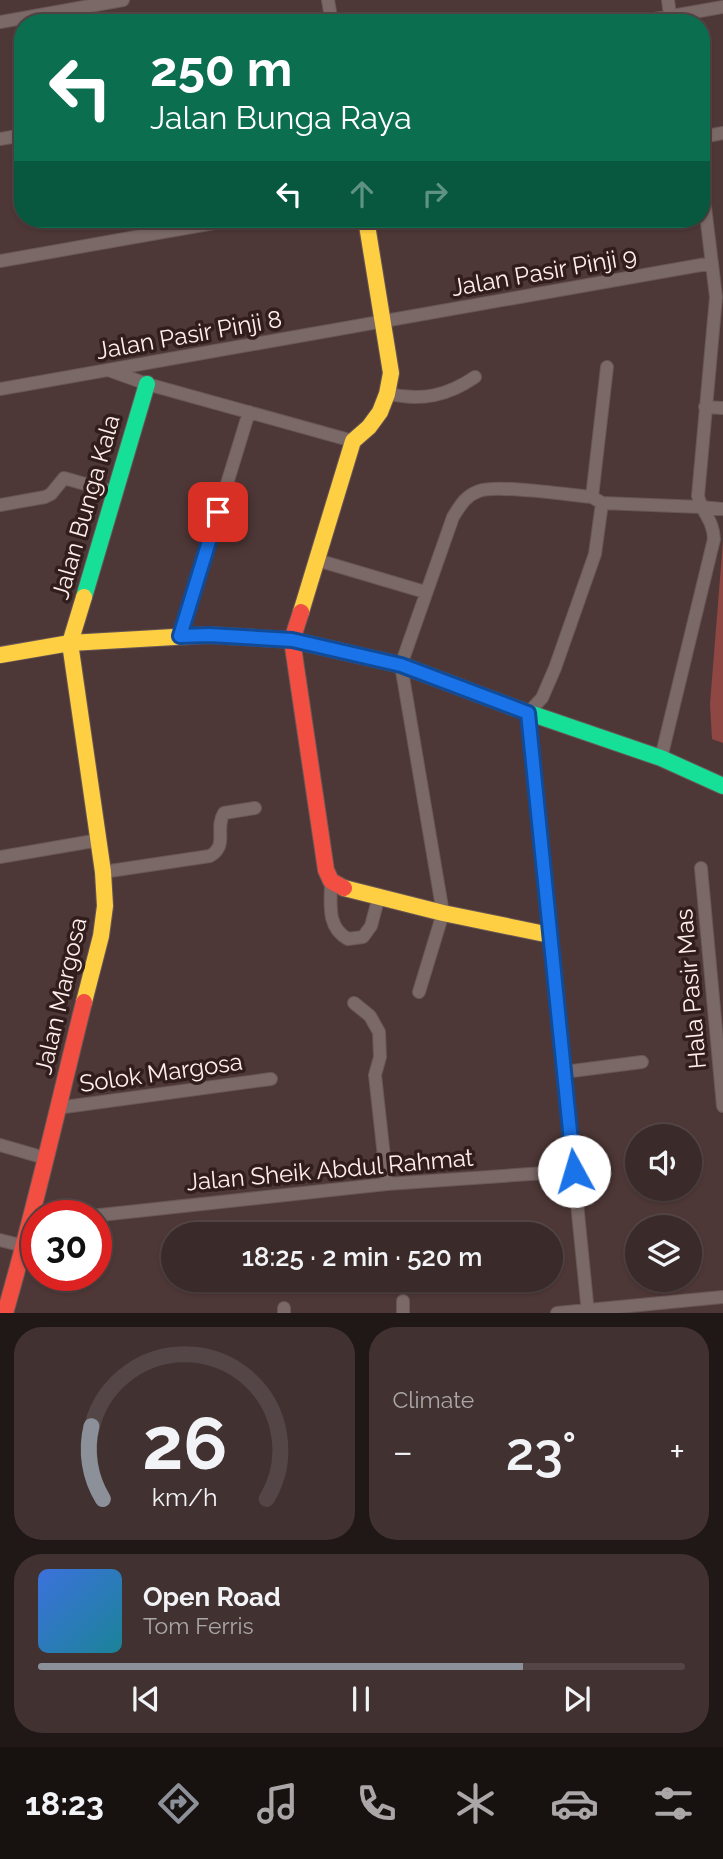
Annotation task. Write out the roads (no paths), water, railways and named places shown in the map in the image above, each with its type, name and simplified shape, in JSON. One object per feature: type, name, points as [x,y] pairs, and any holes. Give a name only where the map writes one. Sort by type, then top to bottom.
[{"type":"street","points":[[45,14],[123,0]]},
{"type":"street","points":[[693,14],[723,7]]},
{"type":"street","points":[[0,261],[186,228]]},
{"type":"street","points":[[368,228],[391,373],[389,394],[381,413],[367,430],[353,441],[292,640],[326,870],[331,881],[332,922],[336,930],[348,939],[363,937],[371,926],[379,897]]},
{"type":"street","points":[[661,758],[714,539],[713,526],[698,496],[705,407],[719,298],[708,228]]},
{"type":"street","name":"Jalan Pasir Pinji 9","points":[[384,322],[712,264]]},
{"type":"street","name":"Jalan Pasir Pinji 8","points":[[0,389],[384,322]]},
{"type":"street","points":[[587,1311],[528,713],[542,698],[595,554],[607,367]]},
{"type":"street","points":[[110,370],[147,384],[353,441]]},
{"type":"street","points":[[389,394],[407,398],[434,396],[460,387],[475,377]]},
{"type":"street","name":"Jalan Bunga Kala","points":[[70,643],[147,384]]},
{"type":"street","points":[[705,407],[723,408]]},
{"type":"street","points":[[180,636],[249,412]]},
{"type":"street","points":[[0,505],[51,494],[64,478],[113,492]]},
{"type":"street","points":[[419,992],[443,913],[401,665],[453,517],[464,500],[480,490],[498,489],[597,500],[723,509]]},
{"type":"street","points":[[317,560],[425,592]]},
{"type":"street","points":[[0,655],[70,643],[180,636],[292,640],[401,665],[528,713],[661,758],[723,786]]},
{"type":"street","name":"Jalan Margosa","points":[[38,1200],[45,1158],[101,936],[105,906],[99,840],[70,643]]},
{"type":"street","points":[[103,872],[210,856],[218,852],[221,845],[220,819],[224,813],[255,808]]},
{"type":"street","points":[[0,857],[99,840]]},
{"type":"street","name":"Hala Pasir Mas","points":[[701,868],[723,1106]]},
{"type":"street","points":[[331,881],[342,887],[443,913],[550,935]]},
{"type":"street","points":[[354,1003],[370,1016],[379,1032],[380,1057],[375,1075],[387,1184]]},
{"type":"street","points":[[564,1072],[642,1062]]},
{"type":"street","name":"Solok Margosa","points":[[57,1108],[271,1079]]},
{"type":"street","points":[[0,1145],[45,1158]]},
{"type":"street","name":"Jalan Sheik Abdul Rahmat","points":[[112,1214],[387,1184],[574,1171]]},
{"type":"street","points":[[0,1240],[21,1245]]},
{"type":"street","name":"Jalan Margosa","points":[[5,1313],[21,1257]]},
{"type":"street","points":[[557,1313],[723,1297]]}]
